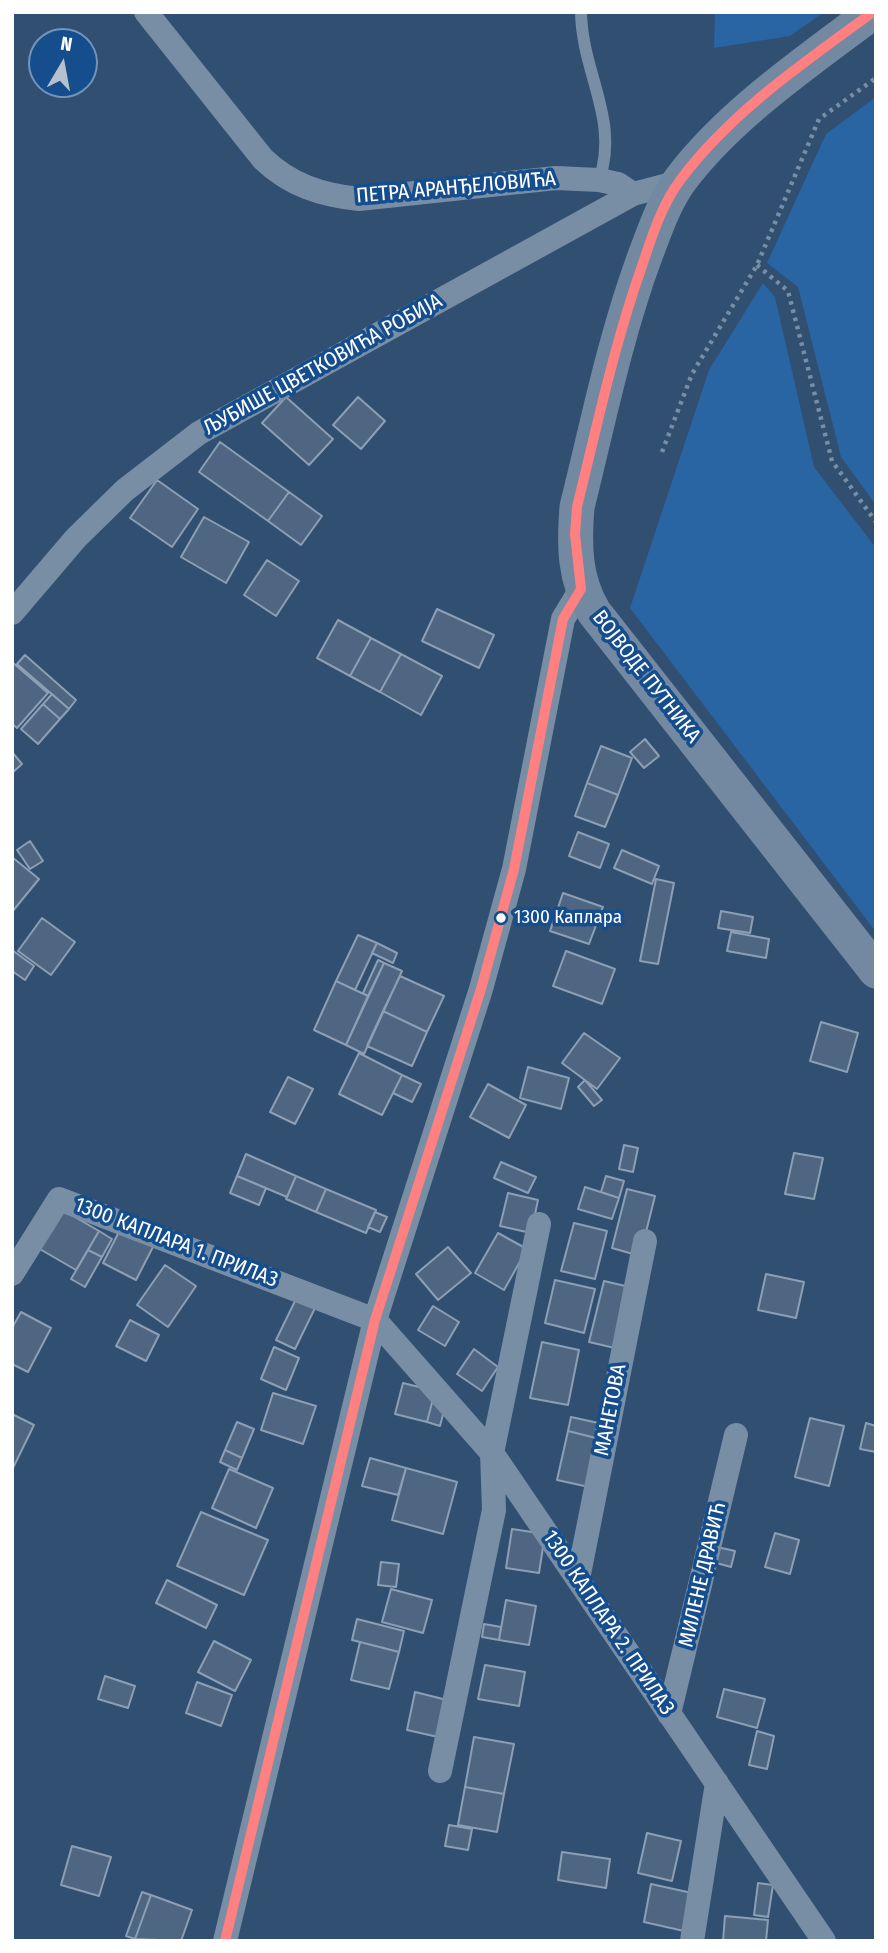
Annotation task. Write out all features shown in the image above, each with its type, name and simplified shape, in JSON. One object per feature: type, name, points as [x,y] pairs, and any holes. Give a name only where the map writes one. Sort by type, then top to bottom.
[{"type":"street","name":"ПЕТРА АРАНЂЕЛОВИЋА","points":[[146,12],[262,159],[280,176],[302,186],[331,196],[359,200],[555,178],[599,180],[618,184],[633,194]]},
{"type":"street","name":"ВОЈВОДЕ ПУТНИКА","points":[[873,12],[800,68],[711,143],[679,182],[660,217],[628,301],[577,507],[575,534],[581,589],[609,634],[876,971]]},
{"type":"street","name":"ЉУБИШЕ ЦВЕТКОВИЋА РОБИЈА","points":[[12,613],[75,538],[125,490],[199,433],[633,194],[679,182]]},
{"type":"street","points":[[225,1941],[375,1320],[481,989],[523,829],[563,619],[568,605],[581,589]]},
{"type":"street","name":"1300 КАПЛАРА 1. ПРИЛАЗ","points":[[12,1273],[59,1199],[375,1320]]},
{"type":"street","points":[[440,1771],[494,1510],[492,1453],[539,1224]]},
{"type":"street","name":"МАНЕТОВА","points":[[578,1579],[645,1241]]},
{"type":"street","name":"1300 КАПЛАРА 2. ПРИЛАЗ","points":[[375,1320],[492,1453],[824,1941]]},
{"type":"street","name":"МИЛЕНЕ ДРАВИЋ","points":[[669,1714],[736,1435]]},
{"type":"street","points":[[692,1941],[717,1783]]},
{"type":"lane","points":[[581,12],[589,72],[606,121],[607,151],[599,180]]},
{"type":"path","points":[[662,452],[692,374],[757,265],[819,119],[876,78]]},
{"type":"path","points":[[757,265],[788,291],[832,461],[875,517]]},
{"type":"shaded area","points":[[715,12],[824,12],[790,36],[714,48]]},
{"type":"shaded area","points":[[876,97],[876,505],[841,457],[798,287],[767,263],[826,134]]},
{"type":"shaded area","points":[[763,283],[775,297],[814,467],[876,548],[876,932],[630,608],[709,370]]},
{"type":"building","points":[[286,397],[333,439],[309,465],[262,423]]},
{"type":"building","points":[[358,397],[385,421],[361,449],[333,425]]},
{"type":"building","points":[[220,442],[289,492],[268,521],[199,472]]},
{"type":"building","points":[[157,480],[198,509],[172,547],[130,518]]},
{"type":"building","points":[[289,492],[322,516],[301,545],[268,521]]},
{"type":"building","points":[[204,517],[249,542],[226,583],[181,557]]},
{"type":"building","points":[[267,560],[299,581],[276,616],[244,595]]},
{"type":"building","points":[[437,609],[494,635],[479,668],[422,641]]},
{"type":"building","points":[[338,620],[371,638],[350,676],[317,658]]},
{"type":"building","points":[[371,638],[401,654],[380,692],[350,676]]},
{"type":"building","points":[[401,654],[442,676],[421,715],[380,692]]},
{"type":"building","points":[[25,655],[76,700],[69,709],[17,664]]},
{"type":"building","points":[[12,662],[48,693],[17,728],[12,724]]},
{"type":"building","points":[[52,694],[69,709],[60,719],[43,704]]},
{"type":"building","points":[[43,704],[60,719],[38,744],[21,729]]},
{"type":"building","points":[[645,739],[659,756],[644,768],[630,752]]},
{"type":"building","points":[[601,746],[632,758],[618,795],[587,783]]},
{"type":"building","points":[[12,752],[22,764],[12,773]]},
{"type":"building","points":[[587,783],[618,795],[605,827],[575,816]]},
{"type":"building","points":[[578,832],[609,844],[600,868],[569,856]]},
{"type":"building","points":[[30,841],[43,861],[30,869],[17,850]]},
{"type":"building","points":[[622,850],[659,866],[652,884],[614,868]]},
{"type":"building","points":[[12,857],[39,879],[12,912]]},
{"type":"building","points":[[656,879],[674,883],[658,964],[640,961]]},
{"type":"building","points":[[563,893],[603,907],[589,944],[550,931]]},
{"type":"building","points":[[721,911],[753,917],[750,933],[718,928]]},
{"type":"building","points":[[42,918],[75,942],[51,975],[18,951]]},
{"type":"building","points":[[731,932],[769,939],[766,958],[727,951]]},
{"type":"building","points":[[358,935],[377,943],[355,990],[336,981]]},
{"type":"building","points":[[377,943],[397,953],[393,963],[372,953]]},
{"type":"building","points":[[12,950],[34,966],[25,980],[12,971]]},
{"type":"building","points":[[566,951],[615,969],[602,1004],[553,986]]},
{"type":"building","points":[[378,960],[384,963],[368,996],[363,993]]},
{"type":"building","points":[[384,963],[402,971],[364,1054],[346,1045]]},
{"type":"building","points":[[400,976],[444,996],[427,1032],[383,1011]]},
{"type":"building","points":[[336,981],[368,996],[346,1045],[314,1030]]},
{"type":"building","points":[[383,1011],[427,1032],[412,1066],[367,1046]]},
{"type":"building","points":[[821,1022],[858,1033],[847,1072],[810,1061]]},
{"type":"building","points":[[584,1033],[620,1058],[597,1089],[562,1063]]},
{"type":"building","points":[[359,1053],[402,1075],[382,1115],[339,1094]]},
{"type":"building","points":[[528,1067],[569,1078],[561,1109],[520,1098]]},
{"type":"building","points":[[402,1075],[421,1084],[412,1102],[393,1093]]},
{"type":"building","points":[[288,1077],[313,1089],[295,1124],[270,1112]]},
{"type":"building","points":[[585,1080],[602,1100],[594,1106],[578,1087]]},
{"type":"building","points":[[488,1084],[526,1105],[509,1138],[470,1117]]},
{"type":"building","points":[[624,1145],[638,1148],[633,1172],[619,1169]]},
{"type":"building","points":[[794,1153],[823,1158],[814,1199],[785,1194]]},
{"type":"building","points":[[246,1154],[296,1176],[287,1197],[237,1176]]},
{"type":"building","points":[[501,1162],[536,1177],[528,1193],[494,1178]]},
{"type":"building","points":[[237,1176],[266,1188],[259,1205],[230,1193]]},
{"type":"building","points":[[296,1176],[326,1189],[316,1212],[286,1199]]},
{"type":"building","points":[[606,1176],[624,1181],[619,1198],[601,1192]]},
{"type":"building","points":[[585,1187],[619,1198],[612,1219],[578,1209]]},
{"type":"building","points":[[326,1189],[376,1210],[366,1233],[316,1212]]},
{"type":"building","points":[[627,1189],[655,1196],[640,1256],[612,1248]]},
{"type":"building","points":[[508,1193],[538,1200],[531,1233],[500,1226]]},
{"type":"building","points":[[61,1209],[99,1231],[76,1270],[38,1248]]},
{"type":"building","points":[[375,1212],[387,1217],[380,1232],[368,1227]]},
{"type":"building","points":[[574,1223],[607,1231],[595,1279],[561,1271]]},
{"type":"building","points":[[121,1228],[154,1245],[136,1280],[103,1263]]},
{"type":"building","points":[[99,1231],[112,1239],[102,1257],[88,1250]]},
{"type":"building","points":[[498,1233],[527,1249],[504,1290],[475,1273]]},
{"type":"building","points":[[448,1247],[471,1273],[438,1300],[416,1274]]},
{"type":"building","points":[[88,1250],[102,1257],[85,1287],[71,1279]]},
{"type":"building","points":[[165,1265],[196,1286],[168,1327],[137,1305]]},
{"type":"building","points":[[766,1274],[804,1282],[796,1318],[758,1310]]},
{"type":"building","points":[[555,1280],[595,1289],[584,1333],[545,1323]]},
{"type":"building","points":[[604,1281],[634,1288],[619,1349],[589,1342]]},
{"type":"building","points":[[296,1299],[315,1308],[295,1349],[276,1340]]},
{"type":"building","points":[[433,1306],[459,1322],[445,1346],[418,1330]]},
{"type":"building","points":[[21,1312],[51,1328],[28,1372],[12,1364],[12,1328]]},
{"type":"building","points":[[130,1320],[159,1335],[146,1361],[116,1346]]},
{"type":"building","points":[[542,1342],[579,1350],[568,1405],[530,1398]]},
{"type":"building","points":[[274,1347],[299,1358],[286,1390],[261,1379]]},
{"type":"building","points":[[474,1349],[498,1367],[482,1391],[457,1374]]},
{"type":"building","points":[[403,1383],[435,1391],[427,1422],[395,1414]]},
{"type":"building","points":[[273,1393],[316,1406],[303,1444],[261,1430]]},
{"type":"building","points":[[433,1399],[446,1403],[440,1426],[427,1422]]},
{"type":"building","points":[[12,1414],[34,1425],[12,1470]]},
{"type":"building","points":[[571,1417],[603,1424],[600,1439],[568,1431]]},
{"type":"building","points":[[810,1418],[844,1426],[829,1486],[795,1477]]},
{"type":"building","points":[[237,1422],[254,1429],[242,1458],[225,1450]]},
{"type":"building","points":[[866,1423],[876,1426],[876,1452],[860,1449]]},
{"type":"building","points":[[568,1431],[600,1439],[589,1487],[557,1480]]},
{"type":"building","points":[[225,1450],[242,1458],[237,1470],[220,1462]]},
{"type":"building","points":[[370,1458],[406,1468],[398,1495],[362,1486]]},
{"type":"building","points":[[406,1468],[457,1482],[443,1534],[392,1520]]},
{"type":"building","points":[[229,1469],[273,1488],[256,1528],[212,1508]]},
{"type":"building","points":[[201,1512],[268,1540],[244,1595],[177,1566]]},
{"type":"building","points":[[512,1529],[545,1534],[539,1573],[506,1568]]},
{"type":"building","points":[[775,1533],[799,1540],[790,1574],[765,1567]]},
{"type":"building","points":[[717,1547],[735,1551],[731,1567],[713,1562]]},
{"type":"building","points":[[381,1562],[399,1564],[396,1587],[378,1585]]},
{"type":"building","points":[[167,1580],[217,1605],[206,1628],[156,1603]]},
{"type":"building","points":[[391,1589],[432,1600],[423,1633],[382,1622]]},
{"type":"building","points":[[506,1600],[536,1606],[529,1645],[499,1640]]},
{"type":"building","points":[[357,1619],[404,1631],[399,1652],[352,1640]]},
{"type":"building","points":[[484,1624],[501,1627],[499,1640],[482,1637]]},
{"type":"building","points":[[214,1641],[251,1660],[235,1691],[198,1672]]},
{"type":"building","points":[[360,1642],[399,1652],[389,1689],[351,1680]]},
{"type":"building","points":[[485,1665],[525,1672],[519,1706],[478,1699]]},
{"type":"building","points":[[105,1676],[135,1686],[128,1708],[98,1699]]},
{"type":"building","points":[[197,1682],[232,1695],[221,1726],[186,1713]]},
{"type":"building","points":[[724,1689],[765,1699],[757,1728],[717,1717]]},
{"type":"building","points":[[415,1692],[447,1700],[438,1737],[407,1730]]},
{"type":"building","points":[[757,1731],[774,1736],[767,1769],[749,1765]]},
{"type":"building","points":[[474,1737],[514,1744],[504,1794],[465,1787]]},
{"type":"building","points":[[465,1787],[504,1794],[497,1832],[458,1825]]},
{"type":"building","points":[[449,1825],[472,1829],[468,1850],[445,1846]]},
{"type":"building","points":[[647,1833],[681,1841],[672,1881],[638,1873]]},
{"type":"building","points":[[72,1846],[111,1857],[99,1896],[61,1885]]},
{"type":"building","points":[[562,1852],[610,1859],[606,1888],[558,1880]]},
{"type":"building","points":[[758,1883],[773,1885],[768,1917],[754,1915]]},
{"type":"building","points":[[651,1884],[692,1893],[684,1931],[644,1922]]},
{"type":"building","points":[[142,1892],[151,1895],[135,1939],[126,1936]]},
{"type":"building","points":[[151,1895],[192,1910],[181,1941],[135,1939]]},
{"type":"building","points":[[725,1916],[768,1920],[766,1941],[723,1941]]},
{"type":"transit line","points":[[581,589],[575,534],[577,507],[623,326],[654,232],[668,199],[701,154],[746,109],[873,12]]},
{"type":"transit line","points":[[225,1941],[375,1320],[481,989],[514,869],[563,619],[581,589]]},
{"type":"place","name":"1300 Каплара","points":[[501,918]]}]
